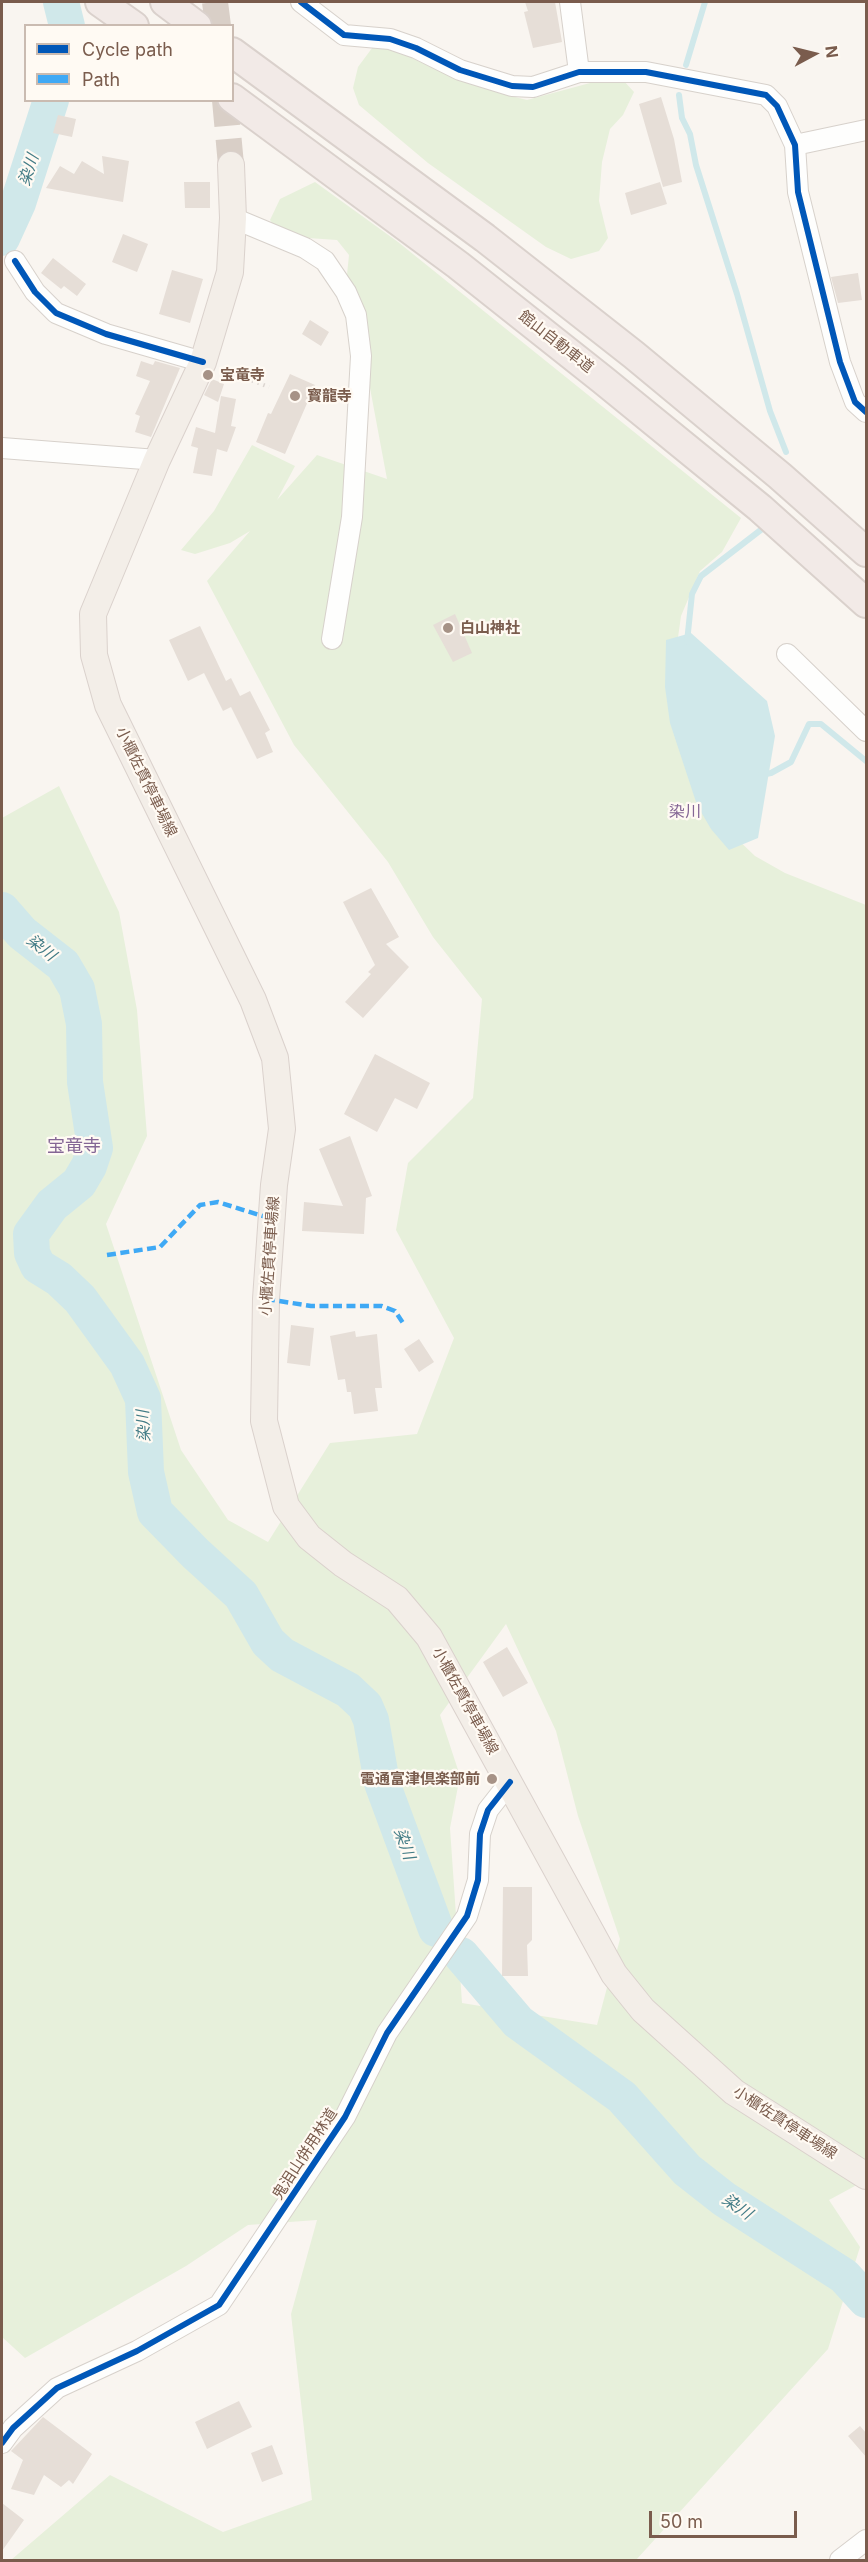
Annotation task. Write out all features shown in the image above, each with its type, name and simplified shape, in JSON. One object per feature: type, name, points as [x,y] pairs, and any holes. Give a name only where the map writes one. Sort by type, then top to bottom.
[{"type":"highway","points":[[165,2],[194,24]]},
{"type":"highway","points":[[106,5],[131,24]]},
{"type":"highway","points":[[234,53],[485,237],[643,363],[780,476],[867,552]]},
{"type":"highway","name":"館山自動車道","points":[[234,99],[458,265],[594,372],[759,508],[867,603]]},
{"type":"main road","name":"小櫃佐貫停車場線","points":[[231,165],[233,218],[230,272],[203,362],[157,460],[93,614],[94,655],[108,705],[253,1000],[275,1058],[282,1129],[274,1185],[266,1299],[264,1421],[273,1463],[286,1506],[309,1537],[342,1564],[397,1599],[429,1637],[614,1974],[643,2010],[734,2092],[867,2176]]},
{"type":"street","points":[[301,2],[344,35],[390,39],[416,48],[460,70],[512,86],[532,87],[579,72],[646,72],[766,95],[777,106],[795,145],[798,192],[840,362],[855,402],[867,412]]},
{"type":"street","points":[[570,2],[579,72]]},
{"type":"street","points":[[795,145],[867,130]]},
{"type":"street","points":[[233,218],[305,248],[325,261],[346,292],[356,315],[362,356],[352,516],[332,639]]},
{"type":"street","points":[[15,261],[35,292],[56,313],[106,334],[203,362]]},
{"type":"street","points":[[2,448],[157,460]]},
{"type":"street","points":[[787,654],[867,730]]},
{"type":"street","name":"鬼泪山併用林道","points":[[2,2443],[13,2428],[57,2388],[137,2351],[219,2305],[345,2117],[387,2033],[467,1916],[478,1880],[480,1834],[488,1810],[510,1782]]},
{"type":"street","points":[[840,2560],[867,2540]]},
{"type":"path","points":[[203,362],[269,387]]},
{"type":"green space","points":[[381,36],[412,58],[439,71],[499,93],[527,100],[590,83],[623,80],[634,92],[623,115],[610,129],[602,162],[599,201],[608,238],[599,251],[571,259],[546,247],[428,163],[359,105],[353,88],[358,67]]},
{"type":"green space","points":[[315,182],[398,242],[741,518],[722,552],[700,571],[681,616],[675,659],[733,835],[755,856],[785,873],[866,905],[866,2180],[829,2200],[860,2247],[828,2349],[636,2560],[11,2560],[110,2475],[223,2532],[312,2500],[291,2314],[317,2220],[248,2225],[186,2266],[25,2358],[2,2337],[2,818],[59,786],[119,912],[137,1010],[147,1136],[106,1224],[181,1450],[228,1520],[268,1542],[330,1443],[417,1434],[454,1338],[396,1230],[408,1163],[473,1098],[482,999],[433,937],[388,862],[294,745],[207,581],[250,531],[230,543],[195,554],[181,550],[214,511],[252,445],[295,466],[277,500],[317,455],[387,479],[370,388],[345,294],[349,255],[337,240],[293,237],[278,232],[270,220],[280,199]],"holes":[[[506,1624],[556,1731],[578,1816],[620,1939],[597,2025],[462,2003],[450,1828],[460,1776],[440,1715]]]},
{"type":"water","points":[[691,633],[767,701],[775,736],[758,838],[729,850],[711,829],[697,805],[670,723],[665,687],[666,640]]},
{"type":"building","points":[[525,2],[555,2],[562,42],[533,48],[524,12],[528,11]]},
{"type":"building","points":[[661,97],[674,139],[682,182],[663,187],[639,104]]},
{"type":"building","points":[[58,115],[76,119],[72,137],[53,133]]},
{"type":"building","points":[[102,156],[129,161],[123,202],[46,188],[60,166],[74,174],[82,161],[104,174]]},
{"type":"building","points":[[184,182],[210,182],[210,208],[185,208]]},
{"type":"building","points":[[660,182],[667,204],[631,215],[625,193]]},
{"type":"building","points":[[123,234],[148,244],[137,272],[112,262]]},
{"type":"building","points":[[53,258],[86,284],[77,296],[64,286],[61,289],[41,273]]},
{"type":"building","points":[[172,270],[203,279],[190,323],[159,314]]},
{"type":"building","points":[[858,273],[862,300],[838,303],[831,277]]},
{"type":"building","points":[[310,320],[329,332],[321,346],[302,334]]},
{"type":"building","points":[[141,361],[153,365],[155,361],[180,368],[151,437],[135,432],[140,416],[135,414],[150,381],[136,376]]},
{"type":"building","points":[[290,374],[315,385],[285,454],[256,442],[268,413],[271,414]]},
{"type":"building","points":[[212,379],[224,384],[218,402],[204,395]]},
{"type":"building","points":[[221,396],[236,399],[231,426],[236,427],[227,452],[217,449],[212,476],[193,473],[198,448],[191,446],[196,427],[215,433]]},
{"type":"building","points":[[455,614],[472,653],[453,662],[433,625]]},
{"type":"building","points":[[200,626],[226,681],[231,678],[240,696],[250,691],[270,730],[265,733],[273,752],[257,759],[231,707],[223,711],[204,673],[188,681],[169,640]]},
{"type":"building","points":[[371,888],[399,937],[386,944],[409,967],[363,1018],[345,1002],[371,974],[368,972],[375,965],[343,902]]},
{"type":"building","points":[[375,1054],[430,1083],[417,1109],[395,1098],[377,1132],[344,1114]]},
{"type":"building","points":[[350,1136],[372,1196],[366,1198],[364,1234],[302,1231],[304,1202],[343,1206],[319,1149]]},
{"type":"building","points":[[291,1325],[314,1328],[310,1366],[287,1363]]},
{"type":"building","points":[[355,1331],[356,1337],[377,1334],[382,1388],[375,1388],[378,1411],[354,1414],[351,1392],[347,1392],[345,1379],[338,1380],[330,1336]]},
{"type":"building","points":[[419,1339],[434,1362],[419,1372],[404,1349]]},
{"type":"building","points":[[507,1647],[528,1683],[503,1697],[483,1662]]},
{"type":"building","points":[[503,1887],[532,1887],[532,1940],[527,1945],[528,1976],[502,1976]]},
{"type":"building","points":[[239,2401],[252,2427],[207,2449],[195,2422]]},
{"type":"building","points":[[43,2417],[92,2454],[73,2484],[69,2480],[61,2487],[44,2475],[34,2495],[11,2489],[23,2460],[11,2451]]},
{"type":"building","points":[[860,2426],[867,2434],[867,2458],[848,2436]]},
{"type":"building","points":[[272,2445],[283,2474],[262,2482],[251,2453]]},
{"type":"building","points":[[2,2503],[24,2520],[2,2551]]},
{"type":"waterway","name":"染川","points":[[61,2],[66,24]]},
{"type":"waterway","points":[[686,65],[705,2]]},
{"type":"waterway","points":[[679,95],[682,118],[690,134],[696,165],[737,294],[770,411],[786,452]]},
{"type":"waterway","name":"染川","points":[[2,238],[18,203],[50,102]]},
{"type":"waterway","points":[[687,642],[692,594],[701,576],[762,529]]},
{"type":"waterway","points":[[761,775],[771,773],[791,762],[809,724],[821,724],[866,761]]},
{"type":"waterway","name":"染川","points":[[2,910],[22,933],[63,965],[77,989],[84,1024],[85,1082],[95,1148],[89,1166],[79,1183],[52,1205],[31,1234],[32,1253],[38,1266],[59,1279],[80,1299],[127,1364],[143,1399],[146,1472],[155,1512],[241,1595],[268,1642],[282,1655],[348,1690],[365,1706],[371,1720],[382,1783],[436,1929]]},
{"type":"waterway","name":"染川","points":[[461,1955],[518,2022],[622,2097],[687,2170],[724,2199],[844,2276],[866,2300]]},
{"type":"tunnel","points":[[215,2],[218,24]]},
{"type":"tunnel","points":[[225,102],[231,165]]},
{"type":"marked path","points":[[107,1255],[160,1247],[200,1205],[218,1202],[272,1219]]},
{"type":"marked path","points":[[266,1299],[311,1306],[382,1306],[395,1311],[405,1326]]},
{"type":"cycle path","points":[[301,2],[344,35],[390,39],[416,48],[460,70],[512,86],[533,87],[579,72],[646,72],[766,95],[777,106],[795,145],[798,192],[840,362],[855,402],[866,412]]},
{"type":"cycle path","points":[[15,261],[35,292],[56,313],[106,334],[203,362]]},
{"type":"cycle path","points":[[2,2443],[13,2428],[57,2388],[137,2351],[219,2305],[345,2117],[387,2033],[467,1916],[478,1880],[480,1834],[488,1810],[510,1782]]},
{"type":"place","name":"宝竜寺","points":[[208,375]]},
{"type":"place","name":"寳龍寺","points":[[295,396]]},
{"type":"place","name":"白山神社","points":[[448,628]]},
{"type":"place","name":"電通富津倶楽部前","points":[[492,1779]]},
{"type":"district","name":"染川","points":[[685,812]]},
{"type":"district","name":"宝竜寺","points":[[74,1147]]}]
